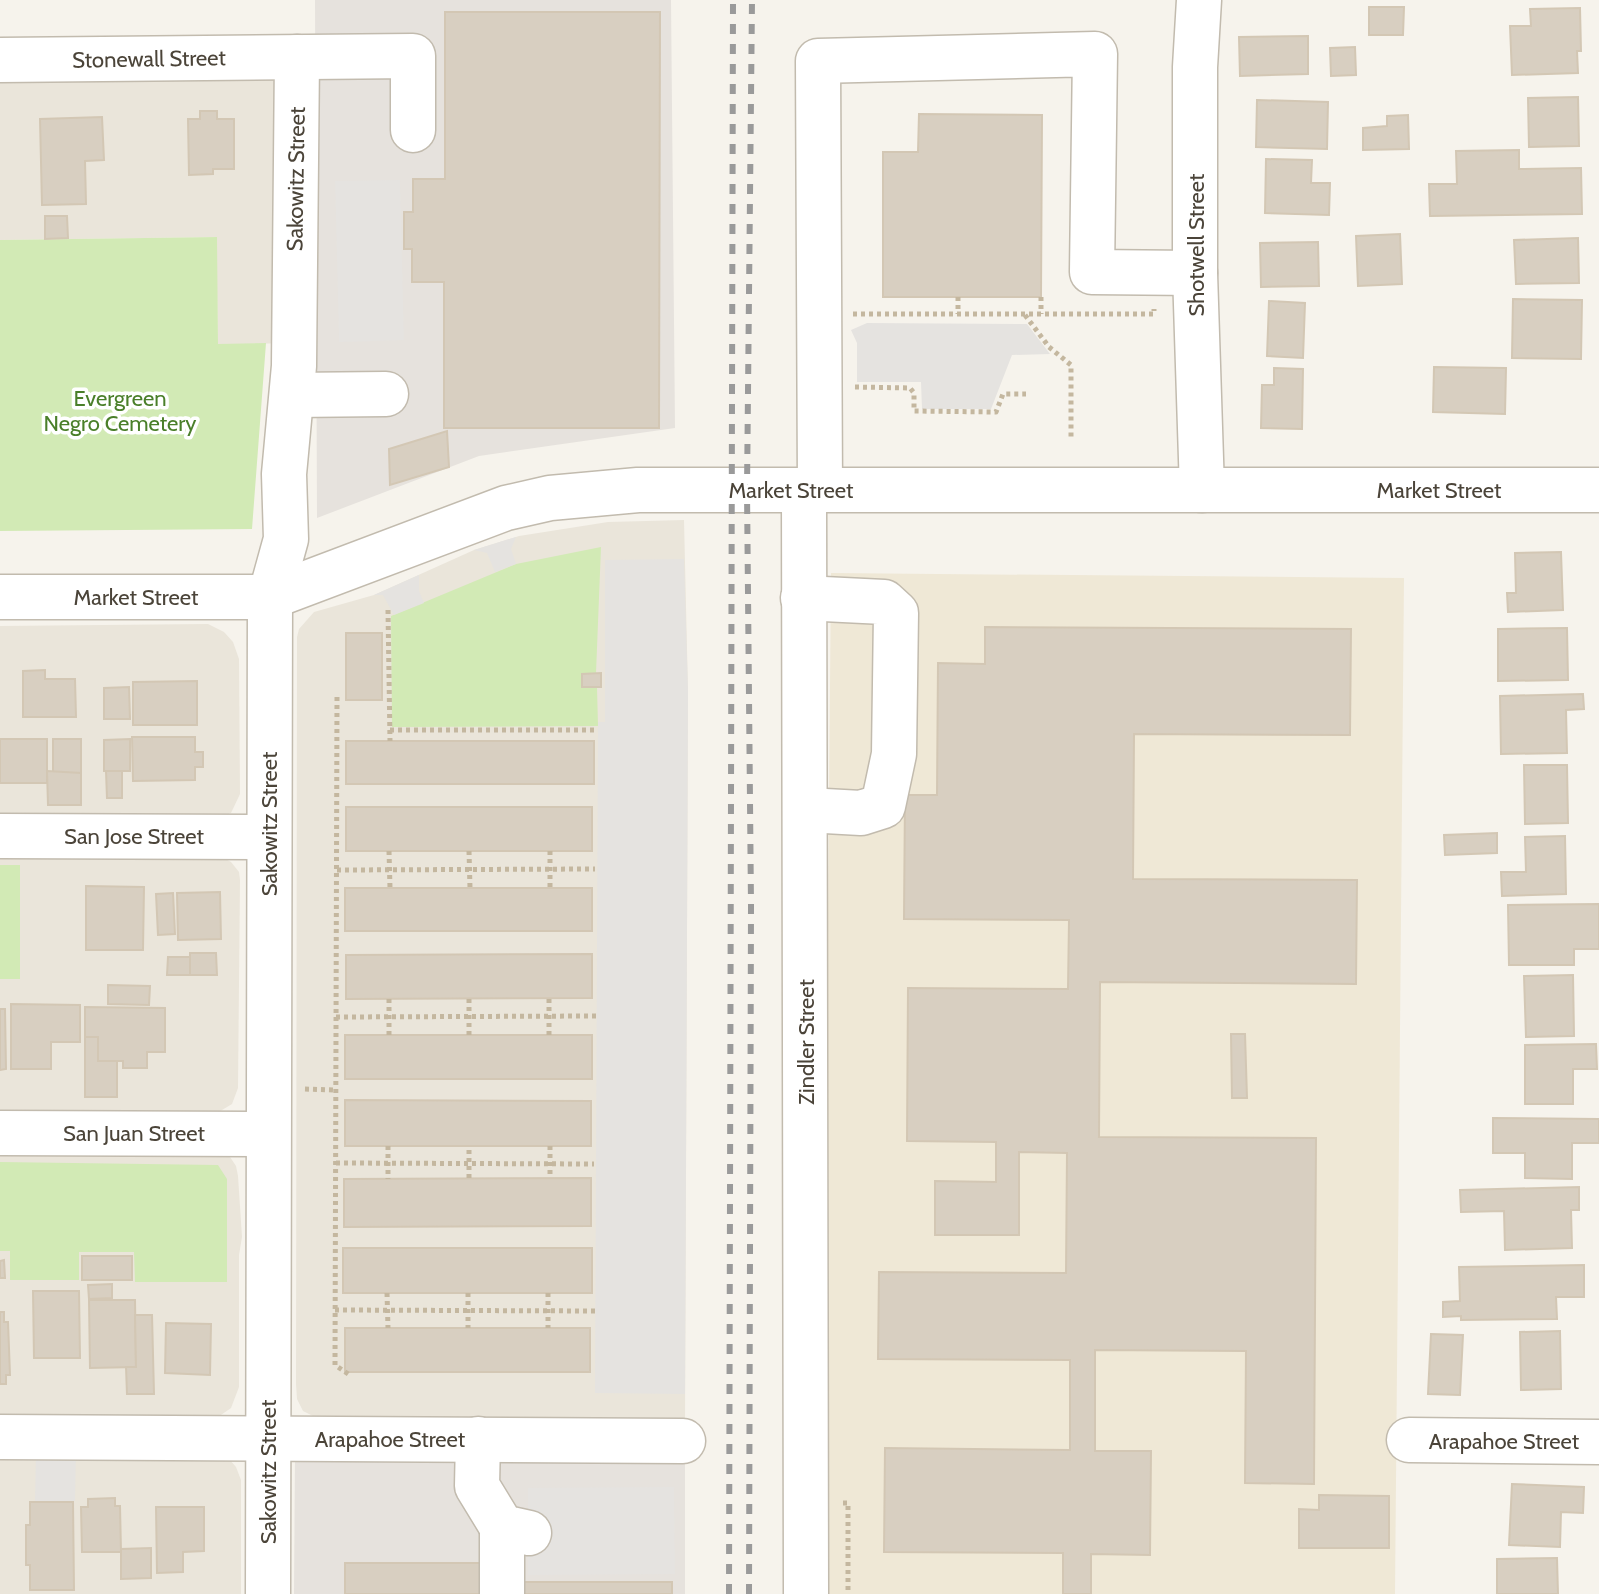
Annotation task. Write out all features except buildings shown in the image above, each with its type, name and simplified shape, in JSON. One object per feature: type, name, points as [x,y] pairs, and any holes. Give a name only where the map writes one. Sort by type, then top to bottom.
[{"type":"street","name":"Shotwell Street","points":[[1199,0],[1195,67],[1195,273],[1202,490]]},
{"type":"street","name":"Zindler Street","points":[[806,1594],[807,810],[803,598],[812,490],[818,61],[1095,54],[1092,272],[1195,273]]},
{"type":"street","name":"Stonewall Street","points":[[0,60],[413,56],[413,130]]},
{"type":"street","name":"Sakowitz Street","points":[[268,1594],[270,597],[286,539],[284,474],[293,395],[297,57]]},
{"type":"street","points":[[293,395],[386,394]]},
{"type":"street","name":"Market Street","points":[[0,597],[270,597],[506,508],[550,498],[638,490],[1599,490]]},
{"type":"street","points":[[803,598],[884,602],[896,613],[894,754],[883,806],[861,813],[807,810]]},
{"type":"street","name":"San Jose Street","points":[[0,836],[269,837]]},
{"type":"street","name":"San Juan Street","points":[[0,1133],[267,1134]]},
{"type":"street","name":"Arapahoe Street","points":[[0,1437],[683,1441]]},
{"type":"street","points":[[478,1439],[477,1486],[516,1530],[502,1594]]},
{"type":"street","name":"Arapahoe Street","points":[[1409,1440],[1599,1442]]},
{"type":"path","points":[[958,297],[958,314]]},
{"type":"path","points":[[1041,297],[1041,314]]},
{"type":"path","points":[[847,314],[1154,314],[1154,304]]},
{"type":"path","points":[[1024,314],[1049,347],[1071,365],[1071,439]]},
{"type":"path","points":[[847,388],[908,387],[914,393],[914,411],[996,412],[996,405],[1003,394],[1026,394]]},
{"type":"path","points":[[388,610],[385,691],[390,741]]},
{"type":"path","points":[[337,697],[335,1365],[351,1376]]},
{"type":"path","points":[[390,730],[596,730]]},
{"type":"path","points":[[469,730],[469,741]]},
{"type":"path","points":[[550,730],[550,741]]},
{"type":"path","points":[[389,851],[390,888]]},
{"type":"path","points":[[469,851],[470,888]]},
{"type":"path","points":[[550,851],[550,888]]},
{"type":"path","points":[[337,870],[595,869]]},
{"type":"path","points":[[549,998],[549,1035]]},
{"type":"path","points":[[389,999],[389,1035]]},
{"type":"path","points":[[469,999],[469,1035]]},
{"type":"path","points":[[336,1017],[596,1016]]},
{"type":"path","points":[[296,1089],[336,1090]]},
{"type":"path","points":[[388,1146],[388,1179]]},
{"type":"path","points":[[469,1146],[469,1178]]},
{"type":"path","points":[[550,1146],[550,1178]]},
{"type":"path","points":[[336,1163],[594,1164]]},
{"type":"path","points":[[387,1293],[388,1328]]},
{"type":"path","points":[[468,1293],[468,1328]]},
{"type":"path","points":[[548,1293],[548,1328]]},
{"type":"path","points":[[335,1310],[596,1311]]},
{"type":"shaded area","points":[[315,0],[671,0],[675,428],[479,456],[317,518]]},
{"type":"shaded area","points":[[281,67],[282,343],[218,345],[216,237],[0,240],[0,71]]},
{"type":"shaded area","points":[[400,180],[404,340],[339,342],[335,181]]},
{"type":"shaded area","points":[[867,323],[1027,324],[1050,354],[1012,355],[991,409],[922,409],[921,382],[857,382],[857,343],[851,330]]},
{"type":"shaded area","points":[[684,520],[688,692],[685,1423],[332,1420],[315,1417],[303,1411],[297,1399],[296,1384],[299,629],[314,612],[374,595],[474,550],[519,536],[608,522]]},
{"type":"shaded area","points":[[516,537],[511,549],[516,564],[495,572],[487,553],[474,550]]},
{"type":"shaded area","points":[[684,559],[688,692],[685,1394],[595,1393],[598,722],[605,722],[605,560]]},
{"type":"shaded area","points":[[831,573],[1404,578],[1395,1594],[822,1594]]},
{"type":"shaded area","points":[[419,575],[419,591],[424,603],[394,615],[383,595],[374,595]]},
{"type":"shaded area","points":[[208,624],[224,632],[233,642],[239,659],[240,794],[231,813],[223,816],[0,819],[0,626]]},
{"type":"shaded area","points":[[0,857],[222,857],[231,862],[239,872],[240,880],[238,1088],[232,1104],[217,1113],[0,1112]]},
{"type":"shaded area","points":[[0,1151],[220,1152],[230,1157],[238,1176],[242,1237],[239,1255],[239,1387],[231,1408],[218,1417],[204,1418],[0,1415]]},
{"type":"shaded area","points":[[36,1452],[76,1453],[75,1501],[35,1501]]},
{"type":"shaded area","points":[[295,1452],[685,1457],[685,1594],[294,1594]]},
{"type":"shaded area","points":[[0,1457],[229,1459],[241,1480],[241,1594],[0,1594]]},
{"type":"shaded area","points":[[674,1487],[675,1574],[528,1575],[528,1488]]},
{"type":"green space","name":"Evergreen Negro Cemetery","points":[[217,237],[218,344],[266,343],[252,529],[0,531],[0,240]]},
{"type":"green space","points":[[601,547],[596,673],[582,674],[582,687],[597,687],[598,726],[392,727],[391,616],[516,564]]},
{"type":"green space","points":[[0,865],[20,865],[20,979],[0,979]]},
{"type":"green space","points":[[0,1162],[218,1165],[227,1179],[227,1282],[135,1282],[134,1252],[79,1252],[79,1280],[10,1280],[10,1251],[0,1251]]},
{"type":"railway","points":[[729,1594],[733,0]]},
{"type":"railway","points":[[749,1594],[751,905],[747,490],[752,0]]}]
